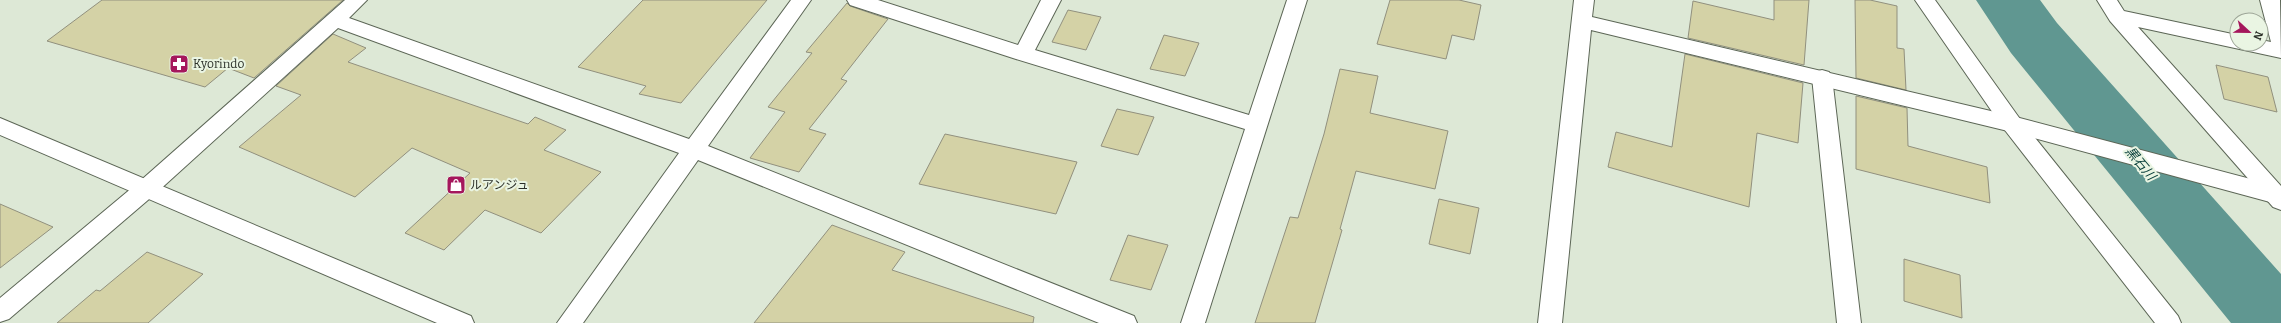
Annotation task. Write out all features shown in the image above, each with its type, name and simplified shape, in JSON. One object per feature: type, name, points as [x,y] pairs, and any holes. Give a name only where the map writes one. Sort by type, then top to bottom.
[{"type":"street","points":[[0,312],[147,188],[357,0]]},
{"type":"street","points":[[569,323],[695,150],[801,0]]},
{"type":"street","points":[[857,0],[1023,54],[1257,125]]},
{"type":"street","points":[[1023,54],[1051,0]]},
{"type":"street","points":[[1193,323],[1297,0]]},
{"type":"street","points":[[1925,0],[2012,124],[2169,323]]},
{"type":"street","points":[[2270,0],[2281,43]]},
{"type":"street","points":[[2112,8],[2279,197]]},
{"type":"street","points":[[2112,8],[2229,40]]},
{"type":"street","points":[[1550,323],[1583,11],[1822,77],[2012,124],[2279,197]]},
{"type":"street","points":[[335,20],[695,150],[1125,323]]},
{"type":"street","points":[[2269,49],[2281,51]]},
{"type":"street","points":[[1822,77],[1849,323]]},
{"type":"street","points":[[0,126],[462,323]]},
{"type":"building","name":"Kyorindo","points":[[102,0],[343,0],[254,78],[228,68],[205,87],[47,41]]},
{"type":"building","points":[[643,0],[767,0],[681,103],[639,94],[646,86],[578,67]]},
{"type":"building","points":[[1390,0],[1459,0],[1481,5],[1474,40],[1452,35],[1446,59],[1377,44]]},
{"type":"building","points":[[1774,0],[1809,0],[1804,65],[1688,38],[1693,1],[1774,20]]},
{"type":"building","points":[[1855,0],[1870,0],[1897,6],[1897,48],[1904,49],[1906,90],[1856,78]]},
{"type":"building","points":[[847,3],[850,6],[888,19],[841,79],[847,81],[809,129],[826,134],[799,172],[750,158],[785,112],[768,107],[812,53],[806,52]]},
{"type":"building","points":[[1068,10],[1101,17],[1086,50],[1052,42]]},
{"type":"building","points":[[333,34],[366,48],[348,62],[528,124],[535,117],[566,130],[544,150],[601,172],[541,233],[485,210],[444,250],[405,233],[470,173],[412,148],[355,197],[239,147],[301,95],[276,86]]},
{"type":"building","points":[[1164,35],[1199,43],[1185,76],[1150,69]]},
{"type":"building","points":[[1685,54],[1803,83],[1798,143],[1757,133],[1749,207],[1608,167],[1616,132],[1672,147]]},
{"type":"building","points":[[2216,65],[2268,77],[2277,112],[2224,99]]},
{"type":"building","points":[[1340,69],[1378,76],[1370,113],[1448,131],[1435,189],[1356,171],[1340,229],[1342,230],[1315,323],[1255,323],[1290,217],[1298,218],[1324,134]]},
{"type":"building","points":[[1856,96],[1907,108],[1908,146],[1987,167],[1990,203],[1856,169]]},
{"type":"building","points":[[1117,109],[1154,117],[1138,155],[1101,146]]},
{"type":"building","points":[[945,134],[1077,162],[1056,214],[919,184]]},
{"type":"building","points":[[1439,199],[1479,208],[1470,254],[1429,244]]},
{"type":"building","points":[[0,204],[53,227],[0,268]]},
{"type":"building","points":[[832,225],[905,252],[892,270],[1034,317],[1033,323],[754,323]]},
{"type":"building","points":[[1128,235],[1168,245],[1151,290],[1110,280]]},
{"type":"building","points":[[147,252],[203,274],[148,323],[57,323],[96,290],[100,291]]},
{"type":"building","points":[[1904,259],[1960,275],[1962,318],[1904,301]]},
{"type":"waterway","name":"黒石川","points":[[2007,0],[2034,38],[2277,323]]},
{"type":"place","name":"Kyorindo","points":[[179,64]]},
{"type":"place","name":"ルアンジュ","points":[[456,185]]}]
